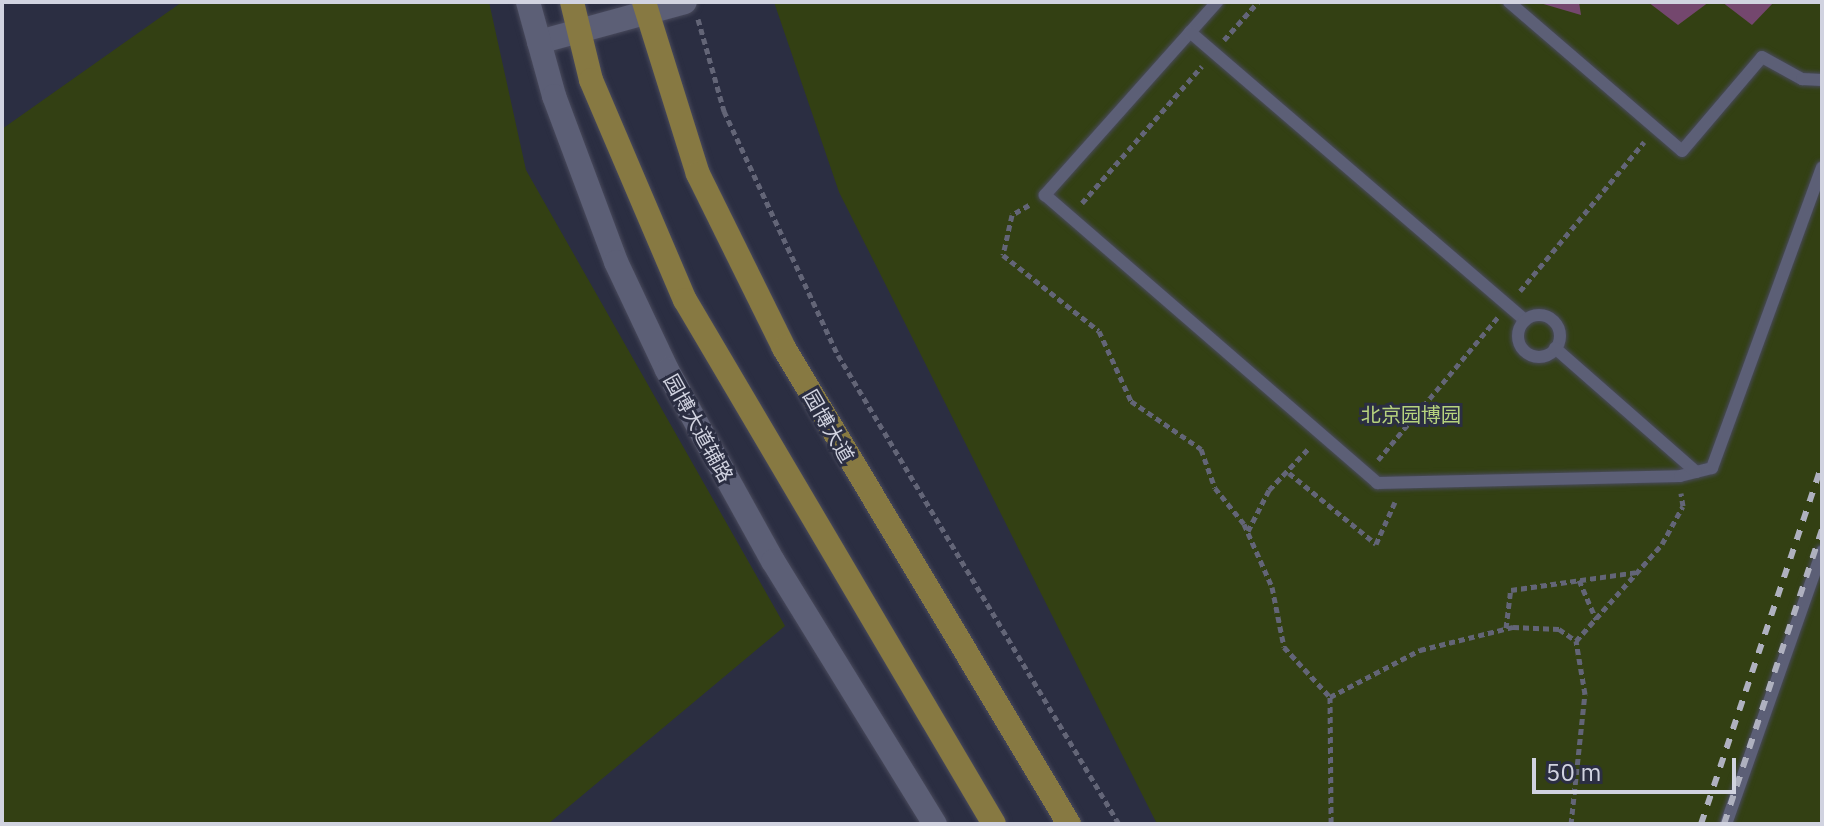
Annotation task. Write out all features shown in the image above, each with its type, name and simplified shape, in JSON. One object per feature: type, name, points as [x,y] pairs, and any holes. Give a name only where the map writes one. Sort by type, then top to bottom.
[{"type":"main road","points":[[572,2],[591,80],[685,300],[994,824]]},
{"type":"main road","name":"园博大道","points":[[645,8],[698,174],[784,348],[1069,824]]},
{"type":"street","name":"园博大道辅路","points":[[528,2],[539,42],[616,262],[667,370],[773,561],[935,824]]},
{"type":"street","points":[[539,42],[645,8],[685,2]]},
{"type":"lane","points":[[1217,2],[1045,195],[1377,483],[1680,476],[1712,468],[1822,167]]},
{"type":"lane","points":[[1509,2],[1682,151],[1762,57],[1802,79],[1822,80]]},
{"type":"lane","points":[[1190,32],[1525,320]]},
{"type":"lane","points":[[1536,315],[1554,321],[1560,333],[1555,348],[1540,357],[1526,352],[1518,333],[1525,320],[1536,315]]},
{"type":"lane","points":[[1555,348],[1696,472]]},
{"type":"lane","points":[[1726,824],[1822,551]]},
{"type":"path","points":[[693,2],[724,111],[838,355],[1119,824]]},
{"type":"path","points":[[1070,217],[1258,2]]},
{"type":"path","points":[[1045,195],[1012,215],[1003,255],[1099,331],[1131,401],[1201,449],[1215,488],[1248,532],[1272,587],[1284,647],[1330,697],[1331,824]]},
{"type":"path","points":[[1248,532],[1269,490],[1289,473],[1311,446],[1324,455]]},
{"type":"path","points":[[1289,473],[1376,544],[1404,482]]},
{"type":"path","points":[[1576,641],[1637,572],[1683,506],[1680,476]]},
{"type":"path","points":[[1506,628],[1511,590],[1637,572]]},
{"type":"path","points":[[1579,580],[1596,619]]},
{"type":"path","points":[[1330,697],[1420,650],[1506,628],[1559,629],[1576,641],[1585,694],[1571,824]]},
{"type":"green space","points":[[182,2],[489,2],[526,170],[785,626],[548,824],[2,824],[2,129]]},
{"type":"green space","name":"北京园博园","points":[[774,2],[1822,2],[1822,824],[1157,824],[839,192]]},
{"type":"building","points":[[1579,2],[1581,15],[1540,3]]},
{"type":"building","points":[[1648,2],[1709,2],[1678,25]]},
{"type":"building","points":[[1722,2],[1774,2],[1752,25]]},
{"type":"railway","points":[[1701,824],[1822,464]]},
{"type":"railway","points":[[1724,824],[1822,529]]}]
